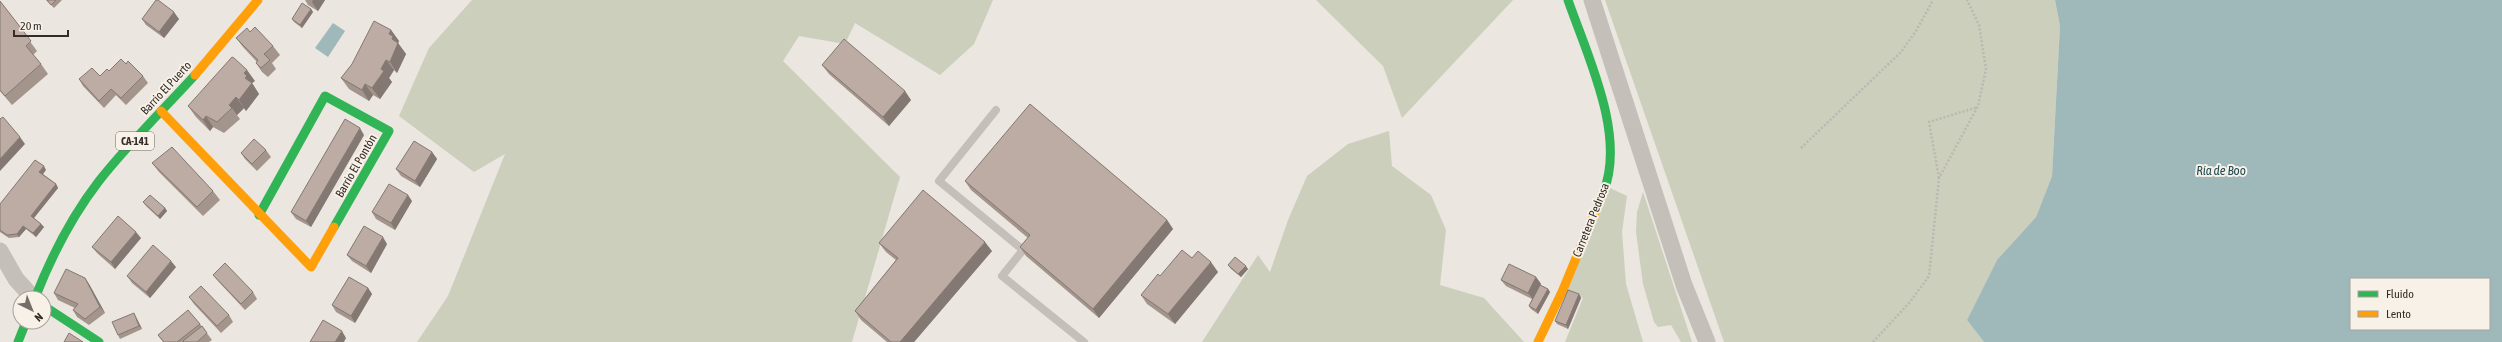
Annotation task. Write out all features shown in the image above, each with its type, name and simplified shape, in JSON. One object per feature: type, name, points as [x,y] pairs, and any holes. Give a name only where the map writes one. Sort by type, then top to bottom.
[{"type":"street","name":"Barrio El Puerto","points":[[38,290],[67,230],[99,181],[161,111],[209,60],[258,0]]},
{"type":"street","name":"Carretera Pedrosa","points":[[1538,342],[1562,292],[1608,181],[1611,148],[1607,114],[1568,0]]},
{"type":"street","points":[[1592,0],[1684,285],[1707,342]]},
{"type":"street","name":"Barrio El Pontón","points":[[161,111],[259,215],[312,267],[389,131],[325,96],[259,215]]},
{"type":"street","points":[[0,251],[16,279],[26,290]]},
{"type":"street","points":[[52,311],[99,342]]},
{"type":"street","points":[[18,342],[23,330]]},
{"type":"lane","points":[[996,110],[938,181],[1023,250],[1002,276],[1084,342]]},
{"type":"path","points":[[1801,148],[1901,52],[1916,31],[1933,0]]},
{"type":"path","points":[[1939,178],[1978,106],[1986,69],[1980,25],[1967,0]]},
{"type":"path","points":[[1873,342],[1910,302],[1930,276],[1939,178],[1929,122],[1978,106]]},
{"type":"green space","points":[[472,0],[993,0],[974,44],[940,75],[855,23],[845,44],[799,36],[783,61],[900,177],[852,342],[417,342],[448,296],[505,154],[474,172],[399,116],[429,48]]},
{"type":"green space","points":[[1316,0],[1513,0],[1402,118],[1383,66]]},
{"type":"green space","points":[[1605,0],[2055,0],[2060,26],[2052,176],[2036,217],[1997,260],[1967,320],[1984,342],[1724,342]]},
{"type":"green space","points":[[1389,131],[1392,166],[1431,195],[1446,230],[1440,285],[1484,298],[1524,342],[1202,342],[1258,255],[1270,272],[1288,220],[1307,176],[1348,144]]},
{"type":"green space","points":[[1610,188],[1627,196],[1622,232],[1626,284],[1643,342],[1565,342],[1583,298],[1566,291]]},
{"type":"green space","points":[[1643,192],[1692,342],[1681,342],[1671,325],[1658,327],[1654,322],[1643,284],[1636,232],[1637,212]]},
{"type":"water","name":"Ría de Boo","points":[[2055,0],[2502,0],[2502,342],[1984,342],[1967,320],[1997,260],[2036,217],[2052,176],[2060,26]]},
{"type":"water","points":[[333,23],[345,31],[328,57],[315,48]]},
{"type":"building","points":[[47,0],[56,0],[51,5]]},
{"type":"building","points":[[156,0],[174,12],[159,32],[142,19]]},
{"type":"building","points":[[0,1],[31,41],[26,46],[41,64],[5,96],[0,90]]},
{"type":"building","points":[[302,3],[311,9],[300,25],[292,19]]},
{"type":"building","points":[[374,21],[391,30],[389,34],[393,36],[392,39],[398,43],[390,62],[386,60],[381,69],[384,71],[372,88],[365,84],[362,90],[341,78],[352,64]]},
{"type":"building","points":[[255,27],[273,46],[264,54],[270,60],[261,68],[256,63],[258,60],[236,38],[247,28],[250,32]]},
{"type":"building","points":[[844,39],[905,91],[883,117],[822,65]]},
{"type":"building","points":[[232,57],[247,70],[244,73],[247,76],[245,78],[252,83],[239,100],[236,97],[229,105],[232,108],[217,122],[206,116],[203,120],[188,106]]},
{"type":"building","points":[[121,59],[126,64],[128,61],[143,76],[121,98],[111,89],[99,101],[79,79],[92,68],[100,76],[107,69],[109,71]]},
{"type":"building","points":[[1030,104],[1167,220],[1093,309],[1020,247],[1030,235],[965,181]]},
{"type":"building","points":[[3,117],[20,137],[0,159],[0,119]]},
{"type":"building","points":[[345,119],[360,128],[306,221],[291,212]]},
{"type":"building","points":[[254,139],[266,150],[252,164],[241,153]]},
{"type":"building","points":[[414,141],[432,152],[415,181],[396,169]]},
{"type":"building","points":[[172,147],[213,191],[197,207],[152,163]]},
{"type":"building","points":[[35,160],[44,166],[39,172],[56,184],[31,216],[41,224],[33,233],[23,226],[17,234],[7,235],[0,230],[0,204]]},
{"type":"building","points":[[389,184],[408,195],[391,223],[372,212]]},
{"type":"building","points":[[923,190],[985,242],[900,342],[891,342],[855,311],[898,258],[879,243]]},
{"type":"building","points":[[150,195],[165,208],[158,216],[143,202]]},
{"type":"building","points":[[118,216],[136,232],[111,262],[92,247]]},
{"type":"building","points":[[364,226],[383,237],[366,266],[347,255]]},
{"type":"building","points":[[153,245],[171,261],[146,292],[127,276]]},
{"type":"building","points":[[1182,250],[1192,258],[1198,251],[1211,262],[1168,314],[1141,295],[1158,274],[1160,276]]},
{"type":"building","points":[[1235,257],[1246,266],[1238,274],[1228,265]]},
{"type":"building","points":[[225,263],[253,292],[241,304],[213,275]]},
{"type":"building","points":[[1509,264],[1536,277],[1528,293],[1501,280]]},
{"type":"building","points":[[66,269],[85,278],[100,307],[85,319],[73,310],[78,304],[54,293]]},
{"type":"building","points":[[349,277],[368,288],[351,316],[332,305]]},
{"type":"building","points":[[1540,285],[1548,289],[1536,310],[1529,306]]},
{"type":"building","points":[[201,286],[229,315],[217,326],[189,297]]},
{"type":"building","points":[[1568,290],[1579,294],[1566,325],[1555,321]]},
{"type":"building","points":[[188,310],[200,324],[177,342],[164,342],[158,335]]},
{"type":"building","points":[[134,313],[139,326],[118,335],[112,322]]},
{"type":"building","points":[[323,320],[342,331],[335,342],[310,342]]},
{"type":"building","points":[[202,326],[207,333],[197,342],[183,341]]},
{"type":"building","points":[[69,333],[83,342],[64,342]]},
{"type":"traffic: fast","points":[[1568,0],[1594,70],[1602,96],[1607,121],[1610,147],[1609,171],[1603,193]]},
{"type":"traffic: fast","points":[[38,290],[63,237],[89,194],[146,127],[195,75]]},
{"type":"traffic: fast","points":[[259,215],[325,96],[389,131],[334,227]]},
{"type":"traffic: fast","points":[[52,311],[99,342]]},
{"type":"traffic: fast","points":[[18,342],[23,330]]},
{"type":"traffic: slow","points":[[195,75],[258,0]]},
{"type":"traffic: slow","points":[[161,111],[311,267],[334,227]]},
{"type":"traffic: slow","points":[[1538,342],[1562,292],[1603,193]]}]
